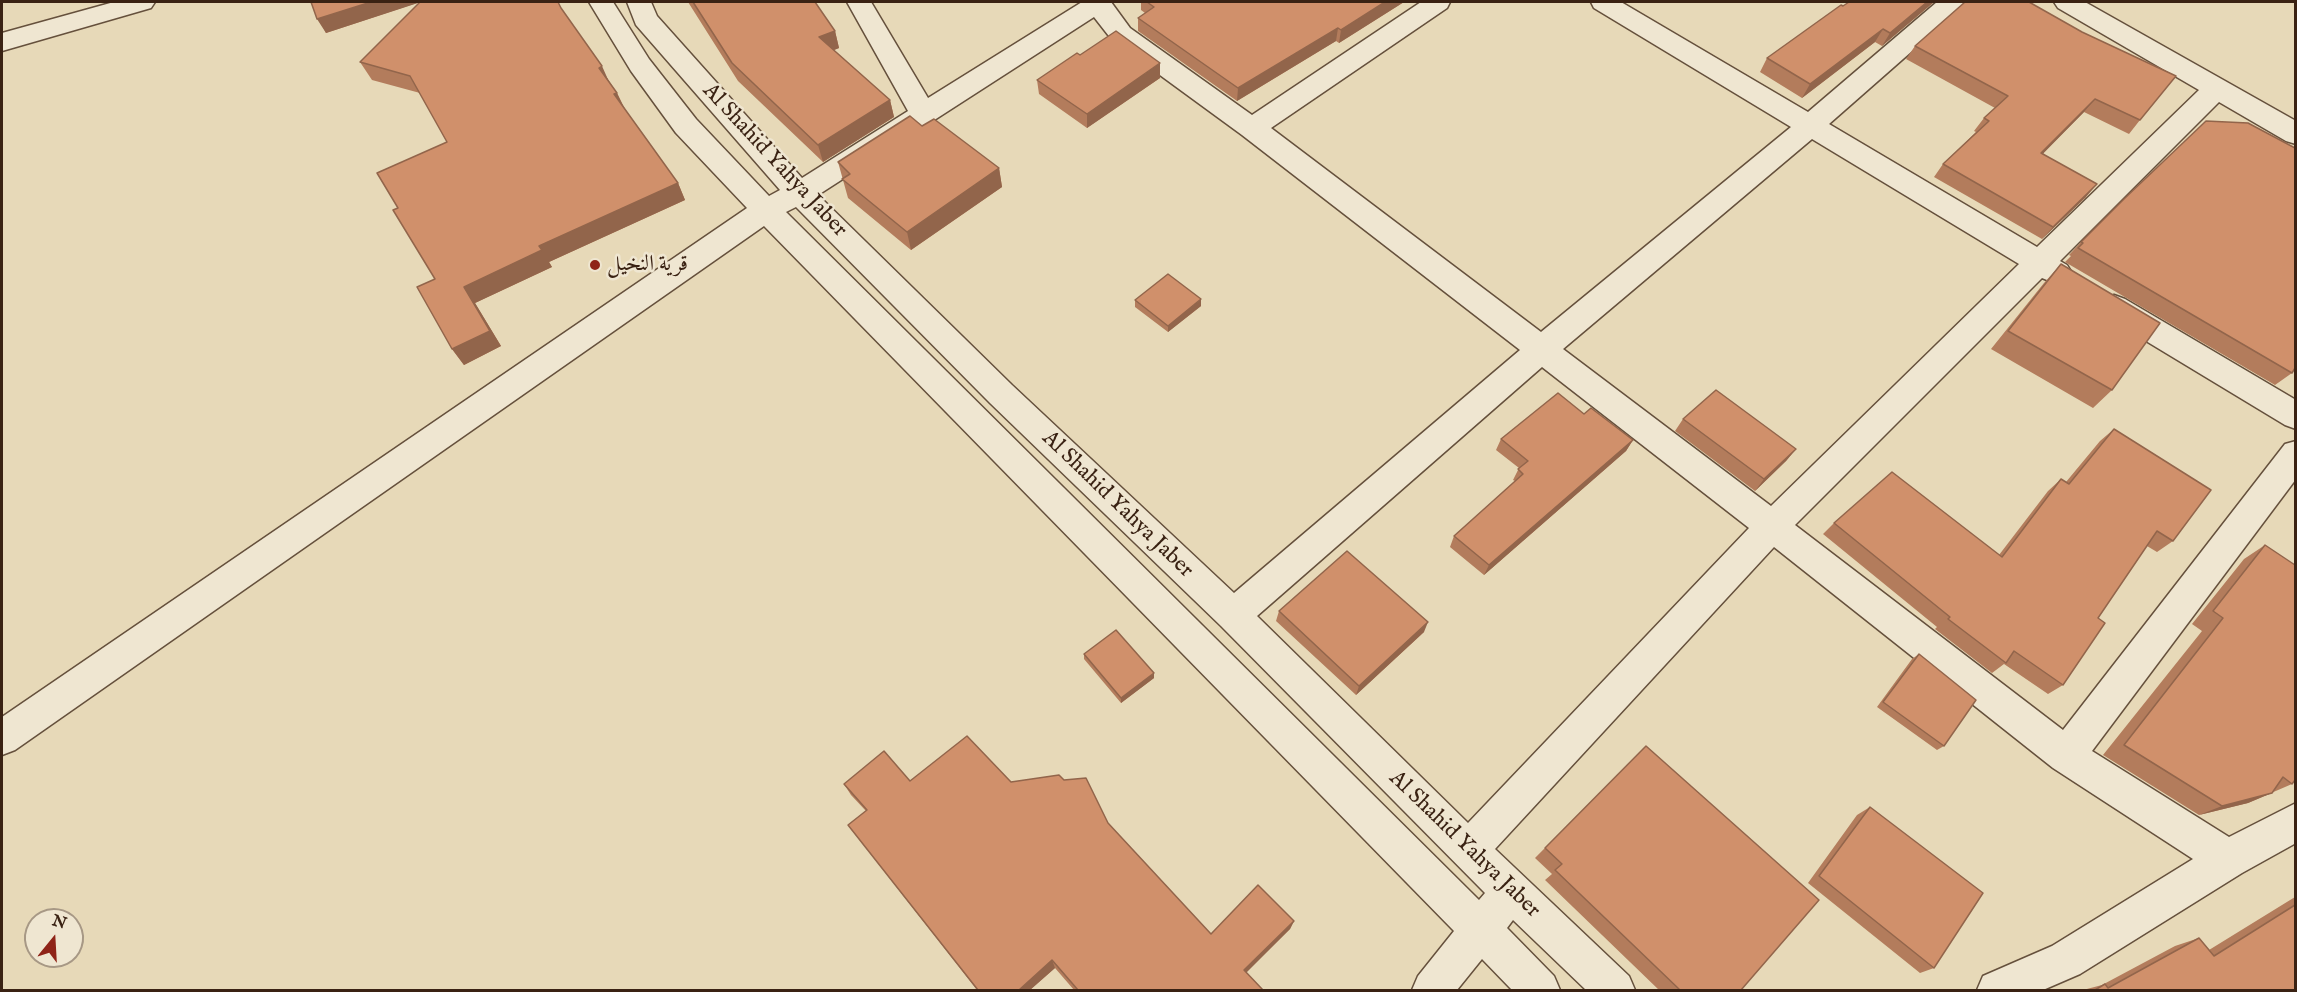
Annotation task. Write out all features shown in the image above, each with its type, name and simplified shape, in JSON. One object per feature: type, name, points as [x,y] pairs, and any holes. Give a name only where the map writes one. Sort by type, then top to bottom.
[{"type":"street","points":[[2,42],[142,2]]},
{"type":"street","name":"Al Shahid Yahya Jaber","points":[[601,2],[640,65],[686,126],[766,210],[1540,990]]},
{"type":"street","name":"Al Shahid Yahya Jaber","points":[[639,2],[645,19],[799,193],[1000,393],[1233,615],[1468,850],[1615,990]]},
{"type":"street","points":[[859,2],[923,114]]},
{"type":"street","points":[[2,738],[766,210],[799,193],[1097,2],[1121,34],[1252,128],[1772,526],[2066,755],[2228,859]]},
{"type":"street","points":[[1252,128],[1438,2]]},
{"type":"street","points":[[1603,2],[2295,416]]},
{"type":"street","points":[[1233,615],[1540,350],[1811,125],[1952,2]]},
{"type":"street","points":[[2067,2],[2295,134]]},
{"type":"street","points":[[1468,850],[1772,526],[2217,88]]},
{"type":"street","points":[[2066,755],[2295,454]]},
{"type":"street","points":[[1997,990],[2066,960],[2228,859],[2295,822]]},
{"type":"street","points":[[1432,990],[1511,891]]},
{"type":"building","points":[[311,2],[371,2],[317,19]]},
{"type":"building","points":[[420,2],[558,2],[602,66],[599,68],[617,93],[614,94],[678,183],[539,246],[542,250],[464,287],[490,331],[452,349],[417,287],[435,279],[393,210],[398,208],[377,173],[447,142],[410,76],[360,62]]},
{"type":"building","points":[[693,2],[815,2],[835,31],[819,37],[890,100],[818,145],[732,63]]},
{"type":"building","points":[[1147,2],[1385,2],[1341,30],[1338,28],[1238,88],[1138,18],[1154,7]]},
{"type":"building","points":[[1849,2],[1927,2],[1890,33],[1883,29],[1810,84],[1767,58],[1841,5]]},
{"type":"building","points":[[1965,2],[2029,2],[2082,32],[2176,76],[2140,120],[2095,99],[2041,153],[2097,184],[2053,227],[1943,164],[1989,121],[1984,118],[2008,96],[1915,46]]},
{"type":"building","points":[[1116,31],[1160,63],[1087,114],[1037,80],[1077,53],[1080,55]]},
{"type":"building","points":[[910,116],[922,126],[934,119],[999,168],[907,232],[842,179],[850,174],[838,162]]},
{"type":"building","points":[[2206,121],[2248,123],[2295,148],[2295,368],[2292,373],[2078,248],[2083,243],[2081,242],[2125,198]]},
{"type":"building","points":[[2061,264],[2160,323],[2112,390],[2008,331]]},
{"type":"building","points":[[1168,274],[1201,299],[1168,326],[1135,300]]},
{"type":"building","points":[[1716,390],[1796,449],[1764,479],[1683,419]]},
{"type":"building","points":[[1558,393],[1584,414],[1591,408],[1633,440],[1489,565],[1454,536],[1523,474],[1518,469],[1528,461],[1501,439]]},
{"type":"building","points":[[2114,429],[2211,490],[2173,541],[2157,531],[2098,618],[2105,623],[2063,685],[2014,651],[2006,663],[1948,619],[1950,617],[1834,523],[1892,472],[2002,557],[2061,479],[2069,484]]},
{"type":"building","points":[[2265,545],[2295,565],[2295,780],[2292,784],[2283,777],[2272,793],[2222,806],[2124,745],[2223,618],[2213,611]]},
{"type":"building","points":[[1347,551],[1428,622],[1359,686],[1279,611]]},
{"type":"building","points":[[1116,630],[1154,673],[1121,698],[1084,654]]},
{"type":"building","points":[[1919,654],[1976,700],[1944,746],[1883,702]]},
{"type":"building","points":[[967,736],[1011,782],[1059,775],[1064,780],[1086,778],[1108,823],[1211,934],[1258,885],[1294,921],[1244,970],[1263,990],[1078,990],[1052,960],[1019,990],[978,990],[848,825],[867,810],[844,784],[884,751],[910,781]]},
{"type":"building","points":[[1646,746],[1819,900],[1741,990],[1680,990],[1555,870],[1562,864],[1545,848]]},
{"type":"building","points":[[1870,807],[1983,893],[1934,968],[1819,876]]},
{"type":"building","points":[[2295,905],[2295,990],[2095,990],[2105,984],[2108,988],[2199,938],[2214,956]]},
{"type":"place","name":"قرية النخيل","points":[[595,265]]}]
